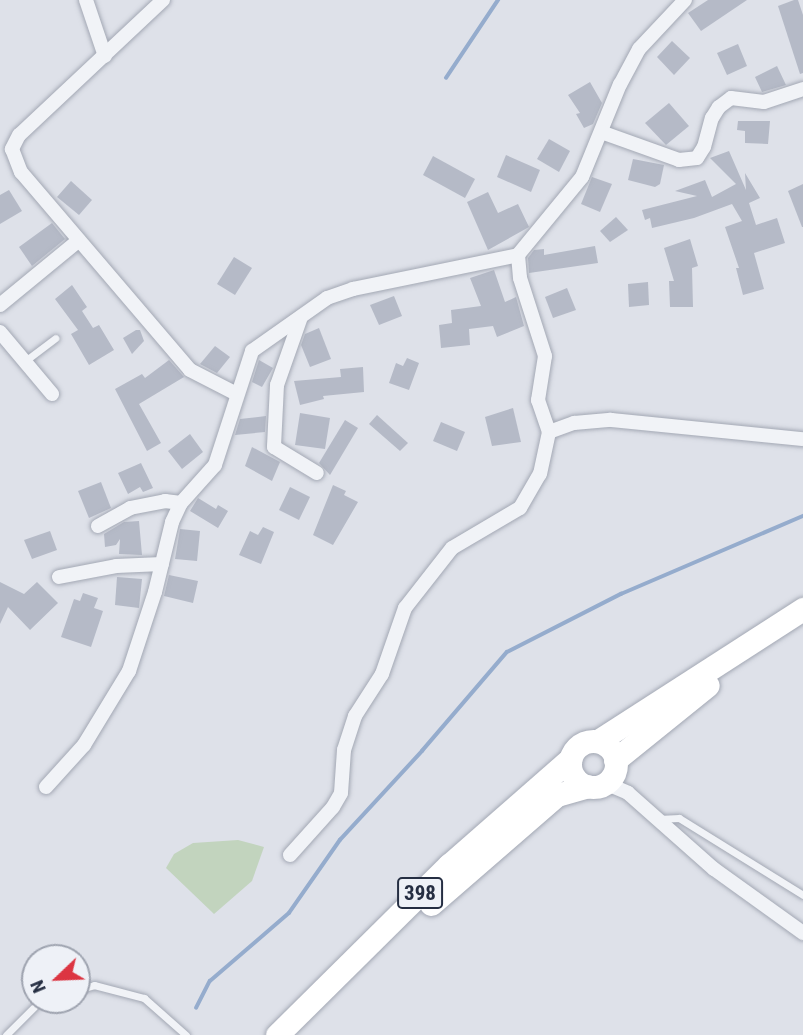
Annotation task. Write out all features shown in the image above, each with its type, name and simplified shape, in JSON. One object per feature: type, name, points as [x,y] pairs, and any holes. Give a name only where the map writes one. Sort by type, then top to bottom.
[{"type":"main road","name":"398","points":[[277,1035],[455,871],[570,759],[580,745],[597,741],[803,609]]},
{"type":"main road","name":"398","points":[[615,760],[803,609]]},
{"type":"main road","points":[[570,759],[574,776],[597,785],[615,769],[615,760],[606,745],[597,741]]},
{"type":"main road","name":"398","points":[[296,1035],[455,871],[557,795],[597,785]]},
{"type":"street","points":[[86,0],[105,56]]},
{"type":"street","points":[[163,0],[19,135],[12,149],[21,172],[190,370],[237,394]]},
{"type":"street","points":[[46,787],[83,745],[129,671],[172,522],[181,503],[200,486],[215,465],[252,351],[327,298],[353,289],[518,255],[582,177],[620,84],[639,49],[685,0]]},
{"type":"street","points":[[601,132],[678,160],[697,158],[704,147],[712,118],[719,107],[731,99],[764,102],[803,89]]},
{"type":"street","points":[[0,305],[79,240]]},
{"type":"street","points":[[290,855],[333,807],[341,793],[344,750],[355,716],[382,674],[405,608],[452,548],[520,508],[540,474],[549,432],[538,400],[545,356],[520,278],[518,255]]},
{"type":"street","points":[[301,317],[276,385],[274,447],[317,473]]},
{"type":"street","points":[[0,332],[52,394]]},
{"type":"street","points":[[549,432],[574,423],[611,421],[803,439]]},
{"type":"street","points":[[99,526],[130,508],[165,502],[181,503]]},
{"type":"street","points":[[59,577],[116,566],[162,564]]},
{"type":"street","points":[[597,785],[628,793],[714,869],[803,933]]},
{"type":"lane","points":[[24,361],[55,338]]},
{"type":"lane","points":[[656,820],[679,817],[803,895]]},
{"type":"lane","points":[[91,986],[144,998],[186,1035]]},
{"type":"lane","points":[[6,1035],[27,1014]]},
{"type":"green space","points":[[238,840],[264,847],[252,881],[214,914],[166,868],[174,854],[193,843]]},
{"type":"building","points":[[708,0],[747,0],[701,31],[688,13]]},
{"type":"building","points":[[798,0],[803,15],[803,73],[800,74],[778,6]]},
{"type":"building","points":[[672,41],[690,58],[674,75],[657,57]]},
{"type":"building","points":[[738,44],[747,66],[727,75],[717,53]]},
{"type":"building","points":[[777,66],[786,85],[762,92],[755,77]]},
{"type":"building","points":[[590,82],[602,103],[593,124],[584,128],[576,114],[580,113],[568,95]]},
{"type":"building","points":[[669,103],[689,126],[666,145],[645,123]]},
{"type":"building","points":[[738,121],[770,121],[768,144],[745,143],[745,131],[737,130]]},
{"type":"building","points":[[549,139],[570,151],[559,172],[537,159]]},
{"type":"building","points":[[729,151],[746,190],[745,173],[760,198],[749,203],[756,225],[777,218],[785,243],[754,253],[764,289],[743,295],[736,268],[739,268],[725,227],[742,221],[732,204],[694,218],[652,228],[650,218],[645,220],[642,210],[697,196],[675,191],[705,180],[712,197],[736,184],[710,158]]},
{"type":"building","points":[[506,155],[540,170],[531,192],[497,177]]},
{"type":"building","points":[[433,156],[475,179],[465,198],[423,175]]},
{"type":"building","points":[[633,159],[664,165],[660,184],[655,187],[628,180]]},
{"type":"building","points":[[592,177],[612,184],[600,212],[581,204]]},
{"type":"building","points":[[71,181],[92,200],[79,215],[57,197]]},
{"type":"building","points":[[803,184],[803,227],[802,227],[788,191]]},
{"type":"building","points":[[9,190],[22,211],[0,224],[0,195]]},
{"type":"building","points":[[488,192],[498,213],[518,204],[529,227],[488,250],[467,202]]},
{"type":"building","points":[[616,217],[628,230],[610,242],[600,231]]},
{"type":"building","points":[[52,223],[65,239],[32,266],[19,247]]},
{"type":"building","points":[[690,239],[698,266],[692,268],[693,307],[670,307],[669,281],[674,281],[664,248]]},
{"type":"building","points":[[595,246],[598,263],[529,273],[528,258],[534,250],[544,249],[544,255]]},
{"type":"building","points":[[234,257],[252,268],[235,295],[217,284]]},
{"type":"building","points":[[494,270],[505,302],[516,297],[524,326],[497,337],[493,326],[469,329],[470,345],[441,348],[439,325],[452,323],[451,310],[481,306],[470,278]]},
{"type":"building","points":[[648,282],[649,305],[629,307],[628,284]]},
{"type":"building","points":[[72,285],[87,307],[82,311],[93,328],[99,325],[114,350],[89,365],[71,334],[78,330],[55,299]]},
{"type":"building","points":[[567,288],[576,310],[553,318],[545,297]]},
{"type":"building","points":[[394,296],[402,316],[379,325],[370,305]]},
{"type":"building","points":[[319,328],[331,359],[310,367],[301,345],[305,334]]},
{"type":"building","points":[[140,330],[144,341],[132,354],[123,338]]},
{"type":"building","points":[[215,346],[230,357],[217,373],[200,364]]},
{"type":"building","points":[[407,358],[419,363],[409,390],[389,383],[396,363],[403,366]]},
{"type":"building","points":[[169,360],[184,377],[139,404],[161,443],[147,451],[115,389],[142,374],[145,378]]},
{"type":"building","points":[[259,360],[273,368],[262,387],[252,382]]},
{"type":"building","points":[[363,367],[364,392],[323,396],[324,399],[300,405],[294,381],[341,377],[340,369]]},
{"type":"building","points":[[513,408],[521,442],[492,446],[485,417]]},
{"type":"building","points":[[300,413],[330,418],[325,449],[295,445]]},
{"type":"building","points":[[377,415],[408,443],[400,451],[369,424]]},
{"type":"building","points":[[266,416],[265,432],[235,435],[240,419]]},
{"type":"building","points":[[345,420],[358,428],[330,475],[319,463]]},
{"type":"building","points":[[441,422],[465,432],[457,451],[433,441]]},
{"type":"building","points":[[190,434],[203,452],[182,469],[168,451]]},
{"type":"building","points":[[252,447],[280,462],[272,481],[245,466]]},
{"type":"building","points":[[141,463],[153,488],[143,492],[140,487],[128,494],[118,473]]},
{"type":"building","points":[[101,482],[111,508],[89,518],[78,491]]},
{"type":"building","points":[[333,485],[346,491],[344,495],[358,502],[333,545],[313,535]]},
{"type":"building","points":[[290,487],[310,497],[299,520],[279,510]]},
{"type":"building","points":[[198,498],[216,509],[218,505],[228,511],[218,528],[190,511]]},
{"type":"building","points":[[139,521],[142,555],[119,554],[120,539],[116,545],[105,547],[104,534],[124,522]]},
{"type":"building","points":[[263,527],[274,532],[261,564],[239,555],[250,531],[258,535]]},
{"type":"building","points":[[180,529],[200,531],[197,561],[175,559]]},
{"type":"building","points":[[50,531],[57,550],[32,559],[24,540]]},
{"type":"building","points":[[169,575],[198,581],[193,603],[164,596]]},
{"type":"building","points":[[117,577],[142,579],[139,608],[115,605]]},
{"type":"building","points":[[0,582],[24,594],[37,582],[58,603],[30,630],[8,607],[0,624]]},
{"type":"building","points":[[83,593],[98,598],[94,608],[103,611],[91,647],[61,637],[74,599],[80,601]]},
{"type":"waterway","points":[[446,78],[498,0]]},
{"type":"waterway","points":[[196,1008],[210,981],[289,913],[340,840],[422,751],[507,652],[621,594],[803,516]]}]
